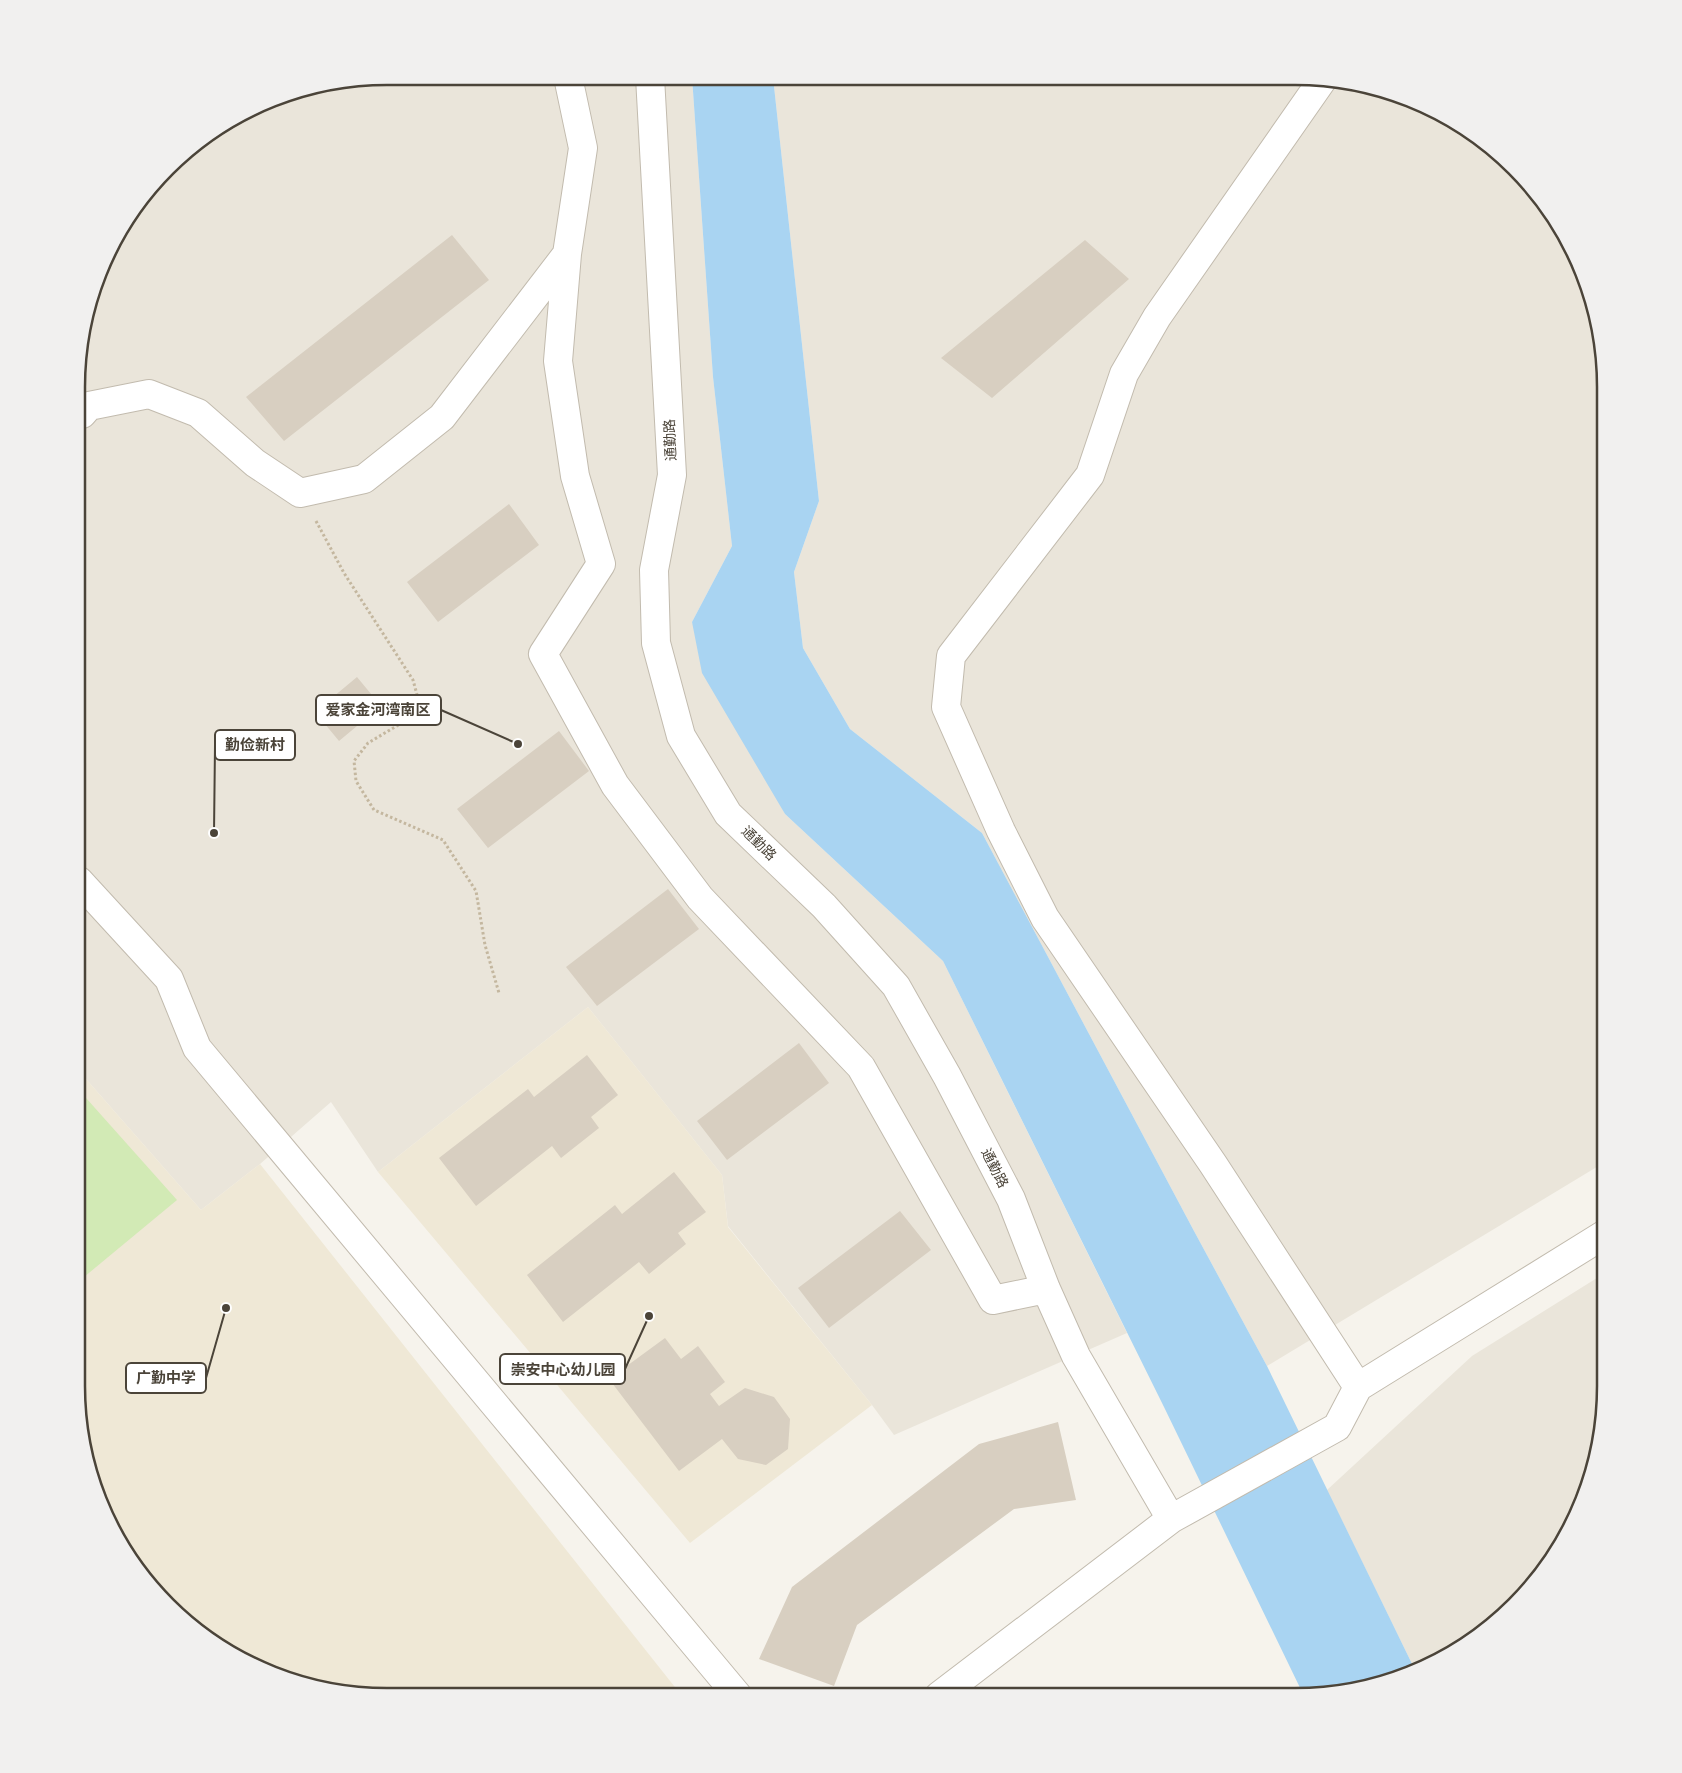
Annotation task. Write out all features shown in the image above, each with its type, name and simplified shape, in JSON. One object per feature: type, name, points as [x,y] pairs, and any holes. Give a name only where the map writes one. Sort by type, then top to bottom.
[{"type":"street","points":[[570,85],[584,148],[567,254],[558,361],[575,476],[601,564],[543,654],[615,785],[700,898],[861,1067],[993,1300],[1046,1289]]},
{"type":"street","name":"通勤路","points":[[650,85],[672,476],[654,570],[656,643],[681,736],[728,814],[824,906],[896,986],[948,1076],[1011,1199],[1046,1289],[1076,1356],[1171,1519]]},
{"type":"street","points":[[1318,86],[1157,316],[1124,374],[1090,475],[951,656],[946,707],[1001,831],[1045,918],[1214,1164],[1358,1387]]},
{"type":"street","points":[[85,411],[89,406],[149,394],[198,413],[255,463],[300,493],[364,479],[442,417],[567,254]]},
{"type":"street","points":[[85,887],[169,980],[197,1048],[731,1688]]},
{"type":"street","points":[[950,1688],[1171,1519],[1337,1427],[1358,1387],[1597,1239]]},
{"type":"path","points":[[300,493],[344,573],[413,680],[419,702],[400,724],[368,742],[354,761],[356,781],[374,810],[443,840],[476,891],[485,945],[499,993]]},
{"type":"shaded area","points":[[387,85],[693,85],[713,377],[732,546],[692,622],[785,814],[943,961],[1127,1333],[894,1435],[728,1226],[722,1175],[588,1007],[378,1172],[331,1102],[260,1164],[201,1210],[85,1078],[85,387],[91,328],[95,309],[108,272],[126,236],[147,203],[188,160],[203,147],[236,126],[254,116],[290,101],[328,91]]},
{"type":"shaded area","points":[[774,85],[1314,86],[1354,91],[1392,101],[1428,116],[1479,147],[1535,203],[1556,236],[1566,254],[1581,290],[1587,309],[1594,348],[1597,387],[1597,1167],[1267,1366],[982,833],[850,729],[803,648],[794,572],[819,501]]},
{"type":"shaded area","points":[[588,1007],[722,1175],[728,1227],[872,1405],[690,1543],[378,1172]]},
{"type":"shaded area","points":[[85,1078],[201,1210],[260,1164],[676,1688],[387,1688],[348,1685],[309,1678],[254,1657],[219,1637],[188,1613],[147,1570],[126,1537],[108,1501],[95,1464],[88,1425],[85,1386]]},
{"type":"shaded area","points":[[1597,1278],[1597,1386],[1594,1425],[1587,1464],[1566,1519],[1535,1570],[1494,1613],[1463,1637],[1412,1664],[1327,1490],[1472,1356]]},
{"type":"green space","points":[[85,1097],[177,1200],[85,1276]]},
{"type":"water","points":[[693,85],[774,85],[819,501],[794,572],[803,648],[850,729],[982,833],[1267,1366],[1412,1664],[1373,1678],[1334,1685],[1300,1688],[1164,1407],[943,961],[785,814],[702,673],[692,622],[732,546],[713,377]]},
{"type":"building","points":[[452,235],[489,280],[284,441],[246,397]]},
{"type":"building","points":[[1085,240],[1129,279],[992,398],[941,358]]},
{"type":"building","points":[[509,504],[539,545],[438,622],[407,582]]},
{"type":"building","points":[[357,677],[381,706],[339,741],[315,712]]},
{"type":"building","points":[[559,731],[589,771],[488,848],[457,809]]},
{"type":"building","points":[[668,889],[699,929],[597,1006],[566,967]]},
{"type":"building","points":[[799,1043],[829,1083],[727,1160],[697,1121]]},
{"type":"building","points":[[587,1055],[618,1095],[591,1117],[599,1128],[561,1158],[552,1146],[476,1206],[439,1158],[528,1089],[534,1097]]},
{"type":"building","points":[[674,1172],[706,1212],[678,1233],[686,1244],[649,1274],[639,1262],[563,1322],[527,1275],[615,1205],[622,1214]]},
{"type":"building","points":[[900,1211],[931,1250],[829,1328],[798,1288]]},
{"type":"building","points":[[665,1338],[681,1359],[698,1346],[725,1382],[710,1394],[719,1406],[745,1388],[774,1397],[790,1419],[788,1449],[766,1465],[738,1459],[722,1439],[679,1471],[609,1379]]},
{"type":"building","points":[[1058,1422],[1076,1500],[1014,1509],[857,1625],[834,1686],[759,1659],[792,1587],[979,1444]]},
{"type":"place","name":"爱家金河湾南区","points":[[518,744]]},
{"type":"place","name":"勤俭新村","points":[[214,833]]},
{"type":"place","name":"广勤中学","points":[[226,1308]]},
{"type":"place","name":"崇安中心幼儿园","points":[[649,1316]]}]
